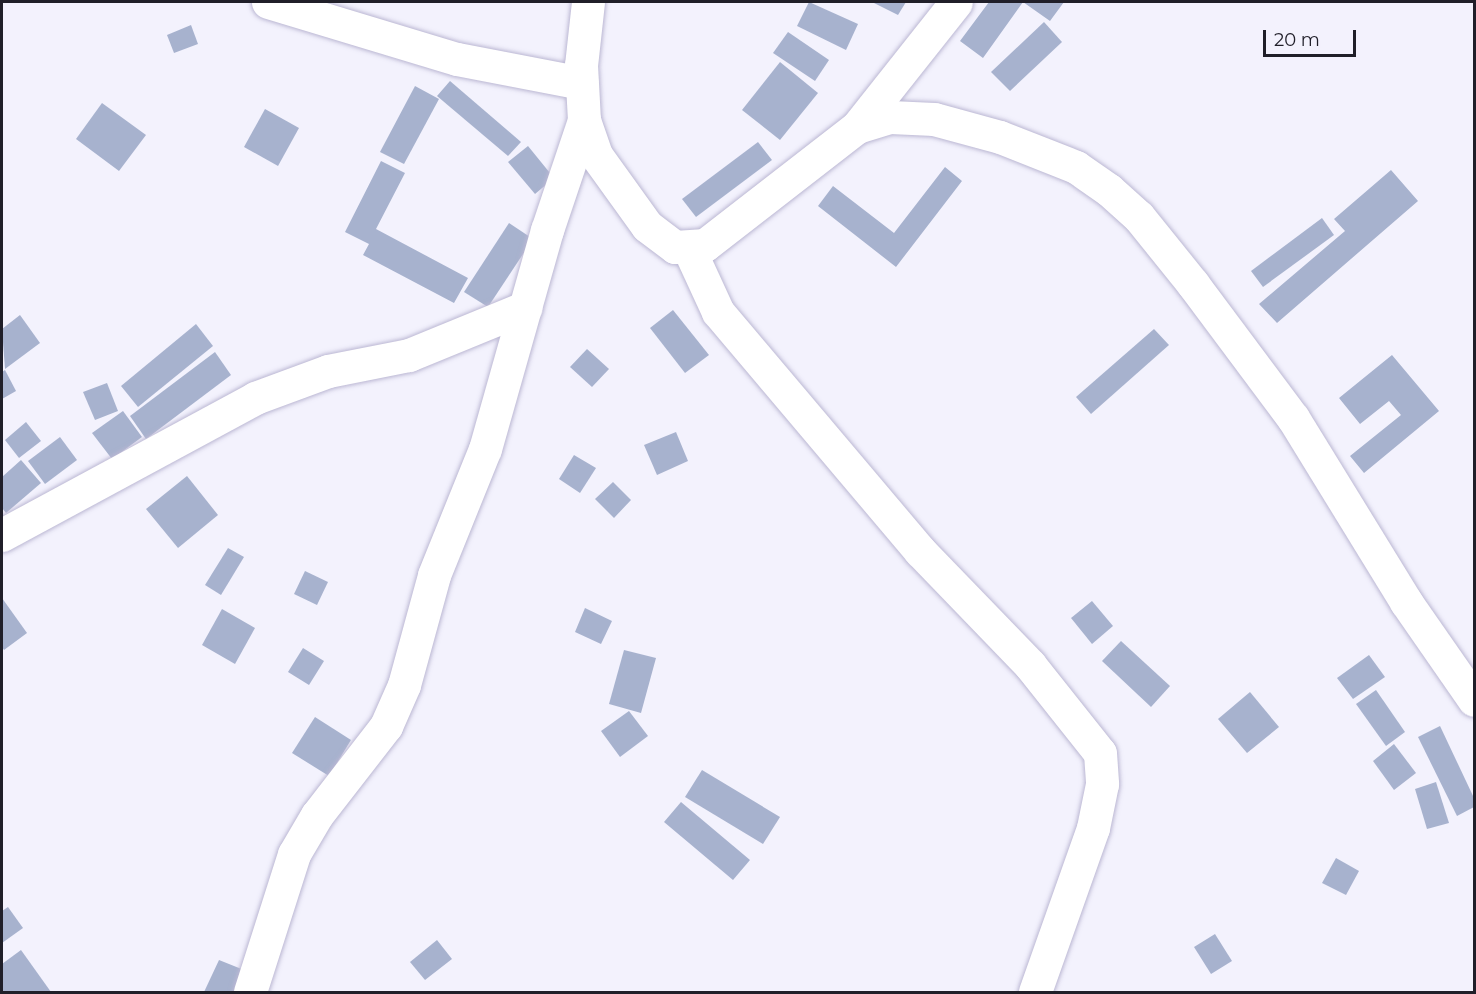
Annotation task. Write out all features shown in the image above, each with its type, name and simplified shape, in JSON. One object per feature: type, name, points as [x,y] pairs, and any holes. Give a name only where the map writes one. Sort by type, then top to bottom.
[{"type":"street","points":[[268,2],[457,59],[582,83]]},
{"type":"street","points":[[588,2],[582,83],[584,120],[596,155],[647,226],[675,248],[689,249],[705,245],[736,223],[857,127],[956,2]]},
{"type":"street","points":[[857,127],[890,117],[934,119],[1000,136],[1076,167],[1139,217],[1293,418],[1406,602],[1474,700]]},
{"type":"street","points":[[250,993],[294,854],[317,815],[386,726],[404,685],[434,575],[485,449],[584,120]]},
{"type":"street","points":[[689,249],[718,312],[920,551],[1030,665],[1100,753],[1102,784],[1093,828],[1035,993]]},
{"type":"street","points":[[2,535],[255,398],[328,370],[409,355],[526,307]]},
{"type":"building","points":[[809,2],[858,24],[846,50],[797,26]]},
{"type":"building","points":[[872,2],[906,2],[898,15]]},
{"type":"building","points":[[989,2],[1023,2],[983,58],[960,41]]},
{"type":"building","points":[[1023,2],[1064,2],[1050,21]]},
{"type":"building","points":[[1044,22],[1062,42],[1010,91],[991,72]]},
{"type":"building","points":[[191,25],[198,44],[174,53],[167,35]]},
{"type":"building","points":[[788,32],[829,60],[815,81],[773,53]]},
{"type":"building","points":[[780,62],[818,93],[780,140],[742,110]]},
{"type":"building","points":[[450,81],[521,142],[508,156],[437,96]]},
{"type":"building","points":[[415,86],[439,99],[404,164],[380,152]]},
{"type":"building","points":[[102,103],[146,135],[119,171],[76,139]]},
{"type":"building","points":[[265,109],[299,128],[278,166],[244,147]]},
{"type":"building","points":[[758,142],[772,160],[696,217],[682,199]]},
{"type":"building","points":[[528,146],[554,178],[535,194],[508,162]]},
{"type":"building","points":[[381,161],[405,173],[376,229],[468,278],[454,303],[363,255],[369,244],[345,232]]},
{"type":"building","points":[[945,167],[962,181],[896,267],[818,206],[833,186],[894,233]]},
{"type":"building","points":[[1391,170],[1418,201],[1277,323],[1259,304],[1345,231],[1334,219]]},
{"type":"building","points":[[1322,218],[1334,235],[1263,287],[1251,271]]},
{"type":"building","points":[[509,223],[533,239],[488,307],[464,292]]},
{"type":"building","points":[[673,310],[709,355],[685,373],[650,328]]},
{"type":"building","points":[[20,315],[40,343],[5,369],[2,329]]},
{"type":"building","points":[[196,324],[213,346],[138,407],[121,386]]},
{"type":"building","points":[[1154,329],[1169,345],[1091,414],[1076,397]]},
{"type":"building","points":[[587,349],[609,369],[592,387],[570,367]]},
{"type":"building","points":[[215,352],[231,375],[146,439],[130,416]]},
{"type":"building","points":[[1392,355],[1439,411],[1364,473],[1350,456],[1401,415],[1389,401],[1360,424],[1339,398]]},
{"type":"building","points":[[5,370],[16,391],[2,399],[2,372]]},
{"type":"building","points":[[107,383],[118,411],[95,420],[83,392]]},
{"type":"building","points":[[123,411],[142,437],[112,459],[92,433]]},
{"type":"building","points":[[26,422],[41,441],[19,458],[5,440]]},
{"type":"building","points":[[676,432],[688,461],[657,475],[644,445]]},
{"type":"building","points":[[60,437],[77,460],[45,484],[28,461]]},
{"type":"building","points":[[574,455],[596,468],[580,493],[559,479]]},
{"type":"building","points":[[21,460],[41,483],[6,513],[2,508],[2,477]]},
{"type":"building","points":[[187,476],[218,515],[178,548],[146,509]]},
{"type":"building","points":[[613,482],[631,500],[614,518],[595,499]]},
{"type":"building","points":[[228,548],[244,557],[221,595],[205,585]]},
{"type":"building","points":[[305,571],[328,582],[317,605],[294,594]]},
{"type":"building","points":[[2,598],[27,633],[4,650],[2,647]]},
{"type":"building","points":[[1092,601],[1113,626],[1092,644],[1071,618]]},
{"type":"building","points":[[585,608],[612,621],[601,644],[575,632]]},
{"type":"building","points":[[222,609],[255,628],[235,664],[202,645]]},
{"type":"building","points":[[1121,641],[1170,686],[1151,707],[1102,661]]},
{"type":"building","points":[[303,648],[324,661],[309,685],[288,672]]},
{"type":"building","points":[[624,650],[656,658],[641,713],[609,704]]},
{"type":"building","points":[[1369,655],[1385,677],[1353,699],[1337,678]]},
{"type":"building","points":[[1376,690],[1405,732],[1386,746],[1356,704]]},
{"type":"building","points":[[1250,692],[1279,727],[1247,753],[1218,719]]},
{"type":"building","points":[[629,711],[648,736],[620,757],[601,731]]},
{"type":"building","points":[[315,717],[351,740],[329,776],[292,753]]},
{"type":"building","points":[[1440,726],[1474,798],[1474,807],[1457,816],[1418,737]]},
{"type":"building","points":[[1394,744],[1416,773],[1394,790],[1373,761]]},
{"type":"building","points":[[702,770],[780,817],[763,844],[685,797]]},
{"type":"building","points":[[1436,782],[1449,823],[1427,829],[1415,789]]},
{"type":"building","points":[[681,802],[750,860],[733,880],[664,822]]},
{"type":"building","points":[[1336,858],[1359,871],[1346,895],[1322,883]]},
{"type":"building","points":[[8,907],[23,928],[2,943],[2,911]]},
{"type":"building","points":[[1215,934],[1232,961],[1211,974],[1194,947]]},
{"type":"building","points":[[437,940],[452,959],[425,980],[410,962]]},
{"type":"building","points":[[21,950],[51,992],[2,992],[2,964]]},
{"type":"building","points":[[219,960],[244,970],[235,992],[204,992]]}]
